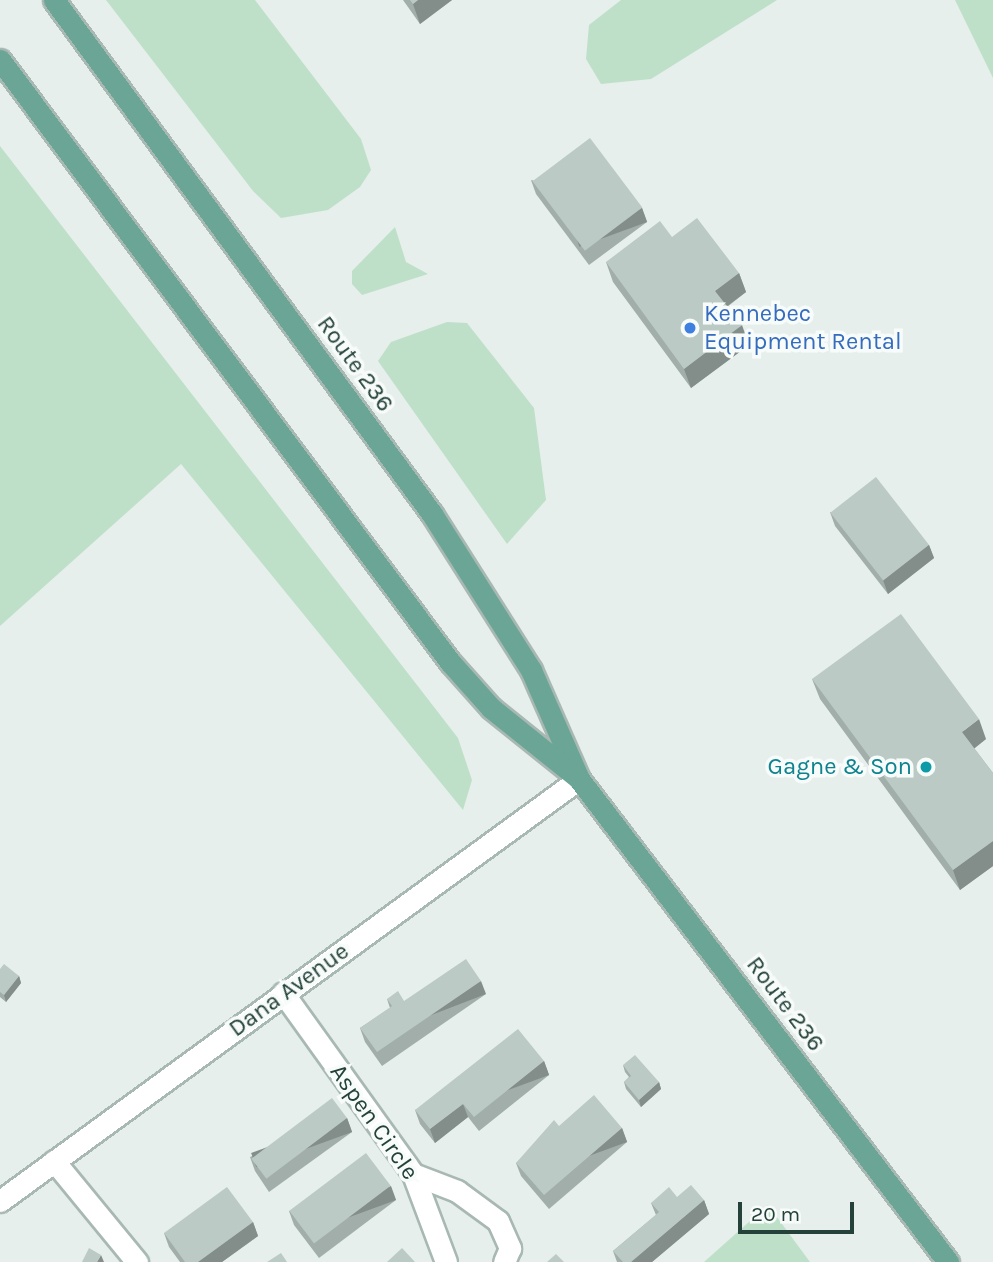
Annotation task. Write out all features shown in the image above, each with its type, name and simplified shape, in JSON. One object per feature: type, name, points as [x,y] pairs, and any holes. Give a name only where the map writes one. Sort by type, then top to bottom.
[{"type":"main road","name":"Route 236","points":[[54,0],[432,514],[531,670],[579,779],[948,1262]]},
{"type":"main road","name":"Route 236","points":[[0,60],[450,662],[491,708],[579,779]]},
{"type":"street","name":"Dana Avenue","points":[[0,1201],[579,779]]},
{"type":"street","name":"Aspen Circle","points":[[283,993],[413,1174],[446,1262]]},
{"type":"street","points":[[54,1161],[137,1262]]},
{"type":"street","points":[[413,1174],[457,1191],[498,1220],[510,1248],[504,1262]]},
{"type":"green space","points":[[106,0],[255,0],[361,139],[371,170],[360,187],[328,210],[281,218],[253,191]]},
{"type":"green space","points":[[621,0],[777,0],[651,79],[601,84],[586,59],[589,25]]},
{"type":"green space","points":[[955,0],[993,0],[993,78]]},
{"type":"green space","points":[[0,146],[458,738],[472,780],[463,810],[181,464],[0,626]]},
{"type":"green space","points":[[395,227],[406,262],[428,274],[362,295],[352,284],[352,271]]},
{"type":"green space","points":[[447,322],[467,323],[534,408],[546,500],[507,544],[378,361],[391,342]]},
{"type":"green space","points":[[768,1205],[810,1262],[704,1262]]},
{"type":"building","points":[[590,138],[642,207],[585,251],[532,181]]},
{"type":"building","name":"Kennebec Equipment Rental","points":[[697,218],[739,273],[715,291],[742,325],[684,369],[606,262],[660,221],[672,237]]},
{"type":"building","points":[[876,477],[929,545],[883,580],[830,513]]},
{"type":"building","name":"Gagne & Son","points":[[901,614],[979,719],[962,732],[993,773],[993,841],[953,870],[812,679]]},
{"type":"building","points":[[466,959],[481,981],[377,1052],[360,1028],[392,1006],[387,999],[398,991],[404,1001]]},
{"type":"building","points":[[4,964],[19,976],[4,995],[0,992],[0,969]]},
{"type":"building","points":[[518,1029],[544,1061],[474,1117],[463,1104],[430,1129],[415,1110]]},
{"type":"building","points":[[635,1055],[659,1082],[639,1100],[624,1082],[631,1076],[623,1065]]},
{"type":"building","points":[[594,1095],[622,1128],[544,1195],[516,1163],[554,1120],[559,1126]]},
{"type":"building","points":[[332,1098],[347,1118],[266,1179],[251,1159]]},
{"type":"building","points":[[366,1153],[391,1186],[314,1244],[289,1211]]},
{"type":"building","points":[[691,1185],[704,1200],[631,1262],[623,1262],[613,1251],[659,1212],[651,1203],[669,1187],[677,1197]]},
{"type":"building","points":[[227,1187],[253,1222],[198,1262],[185,1262],[164,1233]]},
{"type":"building","points":[[89,1248],[101,1255],[97,1262],[82,1262]]},
{"type":"building","points":[[402,1248],[415,1262],[387,1262]]},
{"type":"building","points":[[281,1253],[287,1262],[267,1262]]},
{"type":"building","points":[[556,1254],[564,1262],[547,1262]]},
{"type":"place","name":"Kennebec Equipment Rental","points":[[690,328]]},
{"type":"place","name":"Gagne & Son","points":[[926,767]]}]
